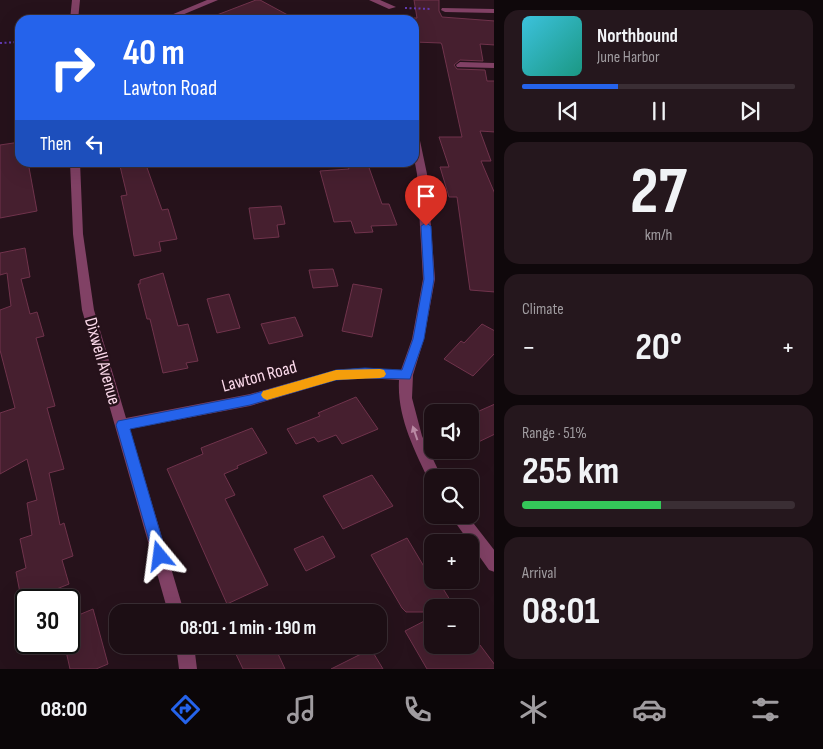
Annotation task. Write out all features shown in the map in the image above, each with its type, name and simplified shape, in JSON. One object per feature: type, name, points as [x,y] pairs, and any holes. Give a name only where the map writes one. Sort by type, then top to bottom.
[{"type":"street","points":[[74,15],[76,0]]},
{"type":"street","points":[[176,15],[214,0]]},
{"type":"street","points":[[373,0],[392,7]]},
{"type":"street","points":[[445,10],[494,12]]},
{"type":"street","points":[[460,65],[494,66]]},
{"type":"street","points":[[419,160],[422,174],[429,279],[418,339],[406,375],[405,398],[415,436],[431,469]]},
{"type":"street","name":"Dixwell Avenue","points":[[75,167],[78,234],[88,310],[174,604]]},
{"type":"street","name":"Lawton Road","points":[[122,425],[240,402],[336,375],[365,373],[406,375]]},
{"type":"street","points":[[464,524],[494,566]]},
{"type":"street","points":[[186,654],[188,669]]},
{"type":"path","points":[[392,7],[445,10]]},
{"type":"path","points":[[0,43],[15,42]]},
{"type":"building","points":[[260,0],[288,15],[217,15]]},
{"type":"building","points":[[414,0],[439,0],[439,11],[442,17],[494,21],[494,45],[480,44],[483,61],[460,60],[454,65],[457,69],[485,70],[487,81],[494,81],[494,132],[480,131],[491,161],[481,161],[494,192],[494,292],[470,290],[457,197],[449,197],[440,167],[449,167],[439,137],[462,137],[442,45],[441,43],[419,42],[419,15],[416,15]]},
{"type":"building","points":[[15,143],[15,167],[29,167],[37,211],[0,218],[0,145]]},
{"type":"building","points":[[120,167],[147,167],[162,210],[168,209],[177,239],[159,242],[161,251],[134,256],[121,196],[127,195]]},
{"type":"building","points":[[348,167],[369,167],[382,204],[389,204],[397,225],[371,226],[373,232],[355,233],[351,221],[334,222],[320,171],[349,169]]},
{"type":"building","points":[[281,206],[285,224],[277,225],[279,237],[254,239],[249,208]]},
{"type":"building","points":[[25,248],[30,277],[21,279],[30,314],[37,312],[44,336],[36,338],[55,406],[47,408],[64,469],[49,473],[60,525],[64,523],[73,556],[62,560],[69,584],[57,589],[19,589],[16,572],[26,568],[20,539],[32,535],[27,503],[37,500],[27,459],[0,474],[0,413],[15,408],[0,350],[0,310],[11,306],[7,273],[0,275],[0,253]]},
{"type":"building","points":[[333,269],[338,286],[313,288],[309,270]]},
{"type":"building","points":[[163,273],[178,326],[188,324],[198,361],[186,363],[188,368],[163,373],[150,319],[147,319],[138,284],[140,284],[140,280]]},
{"type":"building","points":[[353,284],[382,289],[372,337],[342,331]]},
{"type":"building","points":[[229,294],[240,328],[217,333],[207,299]]},
{"type":"building","points":[[295,317],[303,336],[269,344],[261,324]]},
{"type":"building","points":[[482,324],[494,330],[494,354],[473,376],[444,359],[461,341],[464,343]]},
{"type":"building","points":[[356,397],[378,429],[342,444],[336,435],[318,442],[314,437],[296,444],[287,429],[320,416],[318,413]]},
{"type":"building","points":[[494,404],[494,434],[479,442],[479,411]]},
{"type":"building","points":[[252,428],[267,453],[224,474],[235,495],[225,499],[268,585],[227,604],[167,469],[203,454],[201,448]]},
{"type":"building","points":[[372,475],[393,506],[343,529],[323,496]]},
{"type":"building","points":[[323,536],[335,557],[306,571],[294,549]]},
{"type":"building","points":[[407,538],[424,567],[424,589],[443,589],[449,599],[424,599],[424,612],[406,612],[371,555]]},
{"type":"building","points":[[93,609],[108,664],[96,669],[70,669],[67,654],[80,654],[80,614]]},
{"type":"building","points":[[424,621],[424,654],[479,654],[480,645],[494,664],[494,669],[427,669],[405,631]]},
{"type":"building","points":[[236,654],[278,654],[285,669],[243,669]]},
{"type":"building","points":[[361,654],[374,654],[383,669],[331,669]]},
{"type":"slow traffic","points":[[267,395],[336,375],[351,373],[380,374]]},
{"type":"route","points":[[160,556],[122,425],[144,419],[250,400],[336,375],[351,373],[406,375],[418,339],[429,279],[426,226]]}]
